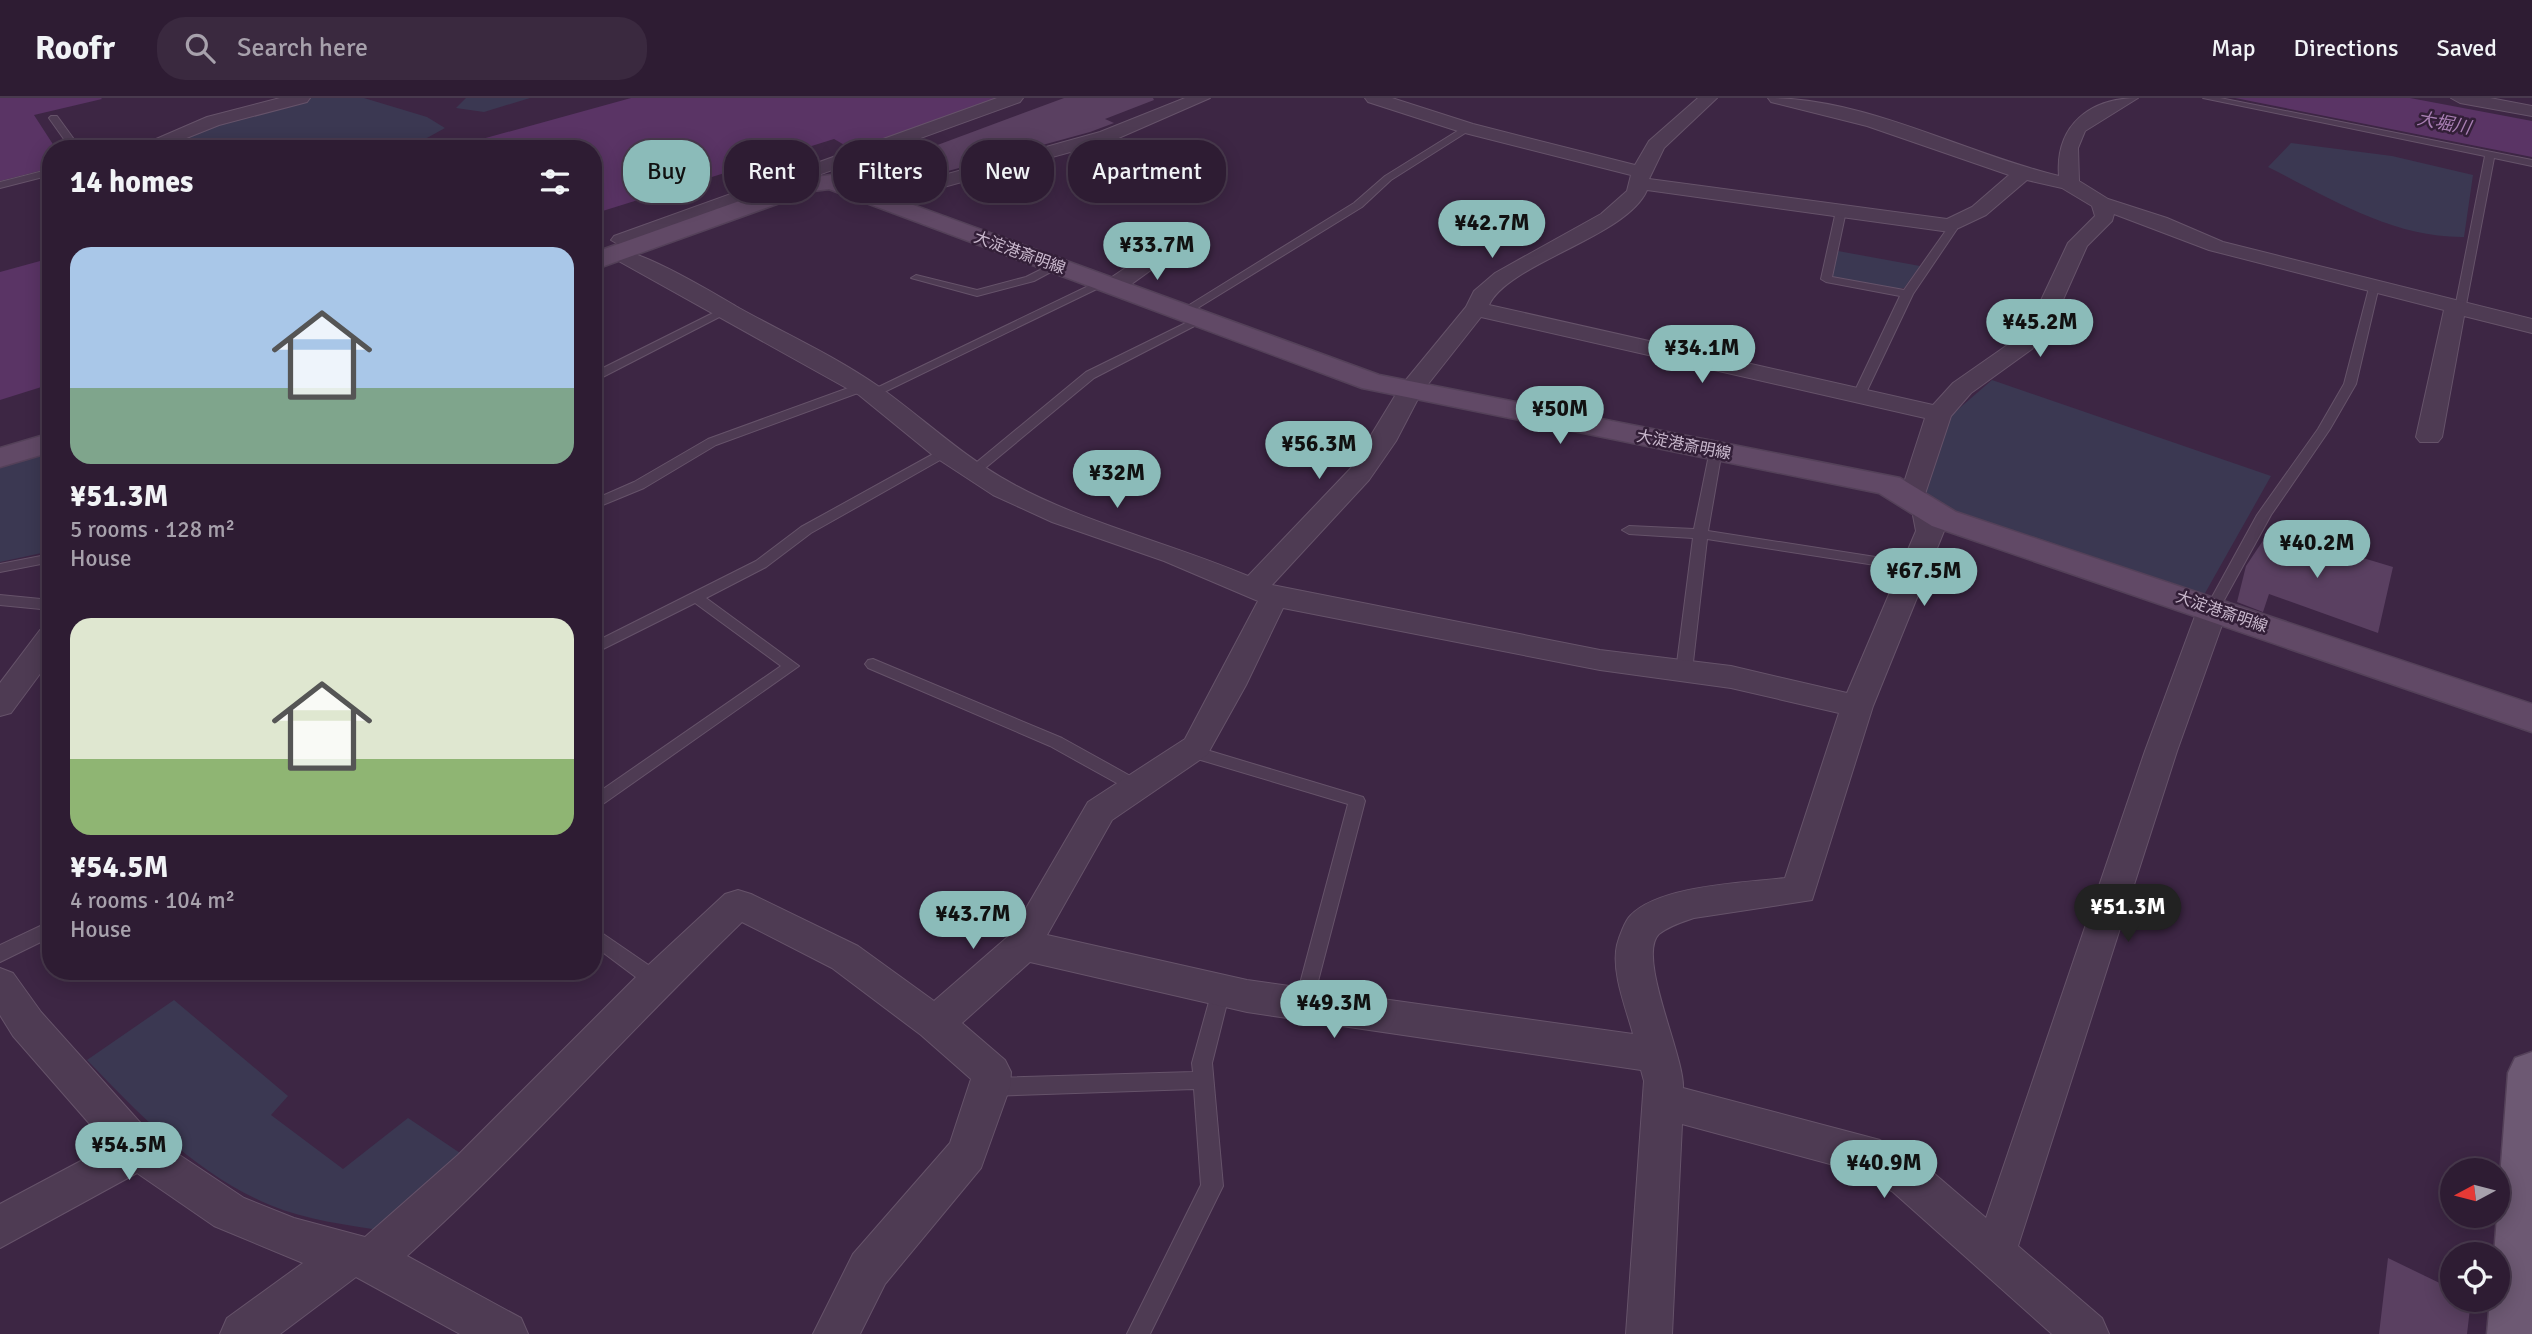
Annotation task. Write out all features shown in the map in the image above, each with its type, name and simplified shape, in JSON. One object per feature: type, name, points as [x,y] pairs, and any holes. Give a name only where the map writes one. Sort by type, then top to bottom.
[{"type":"main road","name":"大淀港斎明線","points":[[610,252],[815,182],[833,183]]},
{"type":"main road","name":"大淀港斎明線","points":[[883,203],[1342,372],[1410,391],[1877,482],[1918,504],[2532,718]]},
{"type":"main road","points":[[0,458],[42,445]]},
{"type":"main road","points":[[2515,1334],[2532,1073]]},
{"type":"street","points":[[165,140],[213,121],[301,98]]},
{"type":"street","points":[[610,252],[1014,98]]},
{"type":"street","points":[[947,180],[1107,135],[1202,98]]},
{"type":"street","points":[[1374,98],[1466,128],[1640,178],[1950,226],[1979,211],[2023,173]]},
{"type":"street","points":[[935,1023],[1024,945],[1061,875],[1100,811],[1196,747],[1231,685],[1264,593],[1360,474],[1383,441],[1410,391],[1476,309],[1482,296],[1503,278],[1608,218],[1636,193],[1656,145],[1708,98]]},
{"type":"street","points":[[1777,98],[1872,122],[2023,173],[2069,184],[2101,203],[2160,222],[2216,246],[2532,326]]},
{"type":"street","points":[[2069,184],[2066,160],[2073,131],[2083,120],[2129,98]]},
{"type":"street","points":[[2460,98],[2532,111]]},
{"type":"street","points":[[1649,1334],[1664,1081],[1636,971],[1635,946],[1643,926],[1666,912],[1694,904],[1799,890],[1857,706],[1930,531],[1918,504],[1940,414],[1962,388],[2024,344],[2048,311],[2078,243],[2105,217],[2101,203]]},
{"type":"street","points":[[1108,284],[1177,242]]},
{"type":"street","points":[[610,252],[672,279],[867,390],[944,452],[1002,489],[1062,516],[1174,555],[1264,593],[1600,660],[1731,677],[1857,706]]},
{"type":"street","points":[[2429,437],[2453,313],[2461,308]]},
{"type":"street","points":[[1476,309],[1940,414]]},
{"type":"street","points":[[1988,1245],[2003,1231],[2161,751],[2213,608]]},
{"type":"street","points":[[0,705],[42,649]]},
{"type":"street","points":[[243,1334],[361,1258],[473,1169],[656,981],[738,904],[845,957],[935,1023],[991,1072],[990,1087],[967,1154],[869,1269],[836,1334]]},
{"type":"street","points":[[1024,945],[1221,991],[1303,1006],[1658,1055]]},
{"type":"street","points":[[0,984],[27,1024],[139,1151],[229,1212],[293,1239],[361,1258],[505,1334]]},
{"type":"street","points":[[1662,1101],[1865,1154],[1908,1178],[1977,1239],[1988,1245],[2086,1334]]},
{"type":"street","points":[[0,1227],[139,1151]]},
{"type":"lane","points":[[2207,98],[2532,163]]},
{"type":"lane","points":[[54,118],[70,140]]},
{"type":"lane","points":[[973,471],[1090,375],[1192,316],[1358,205],[1388,178],[1466,128]]},
{"type":"lane","points":[[2461,308],[2490,155]]},
{"type":"lane","points":[[0,186],[42,174]]},
{"type":"lane","points":[[1841,211],[1826,279],[1907,294]]},
{"type":"lane","points":[[1858,397],[1907,294],[1952,229],[1950,226]]},
{"type":"lane","points":[[916,278],[977,293],[1030,279],[1056,265]]},
{"type":"lane","points":[[602,501],[639,485],[712,442],[867,390],[1108,284]]},
{"type":"lane","points":[[2213,608],[2264,515],[2324,429],[2350,384],[2374,286]]},
{"type":"lane","points":[[602,372],[725,310]]},
{"type":"lane","points":[[1684,671],[1701,534],[1716,450]]},
{"type":"lane","points":[[602,644],[761,564],[817,523],[944,452]]},
{"type":"lane","points":[[1629,530],[1701,534],[1914,567]]},
{"type":"lane","points":[[0,568],[42,560]]},
{"type":"lane","points":[[602,798],[791,666],[696,597]]},
{"type":"lane","points":[[0,600],[42,604]]},
{"type":"lane","points":[[873,664],[1056,743],[1137,787]]},
{"type":"lane","points":[[1190,751],[1357,801],[1303,1006]]},
{"type":"lane","points":[[0,954],[42,933]]},
{"type":"lane","points":[[602,941],[656,981]]},
{"type":"lane","points":[[1138,1334],[1212,1186],[1202,1063],[1221,991]]},
{"type":"lane","points":[[990,1087],[1203,1080]]},
{"type":"shaded area","points":[[310,98],[364,98],[427,117],[445,128],[423,140],[173,140],[210,124]]},
{"type":"shaded area","points":[[466,98],[530,98],[484,112],[456,108]]},
{"type":"shaded area","points":[[2291,143],[2392,156],[2473,175],[2464,237],[2438,236],[2387,223],[2338,203],[2268,167]]},
{"type":"shaded area","points":[[1838,251],[1920,266],[1904,288],[1893,290],[1832,278]]},
{"type":"shaded area","points":[[1992,380],[2271,476],[2204,595],[1940,508],[1925,492],[1948,418]]},
{"type":"shaded area","points":[[42,451],[42,553],[0,562],[0,464]]},
{"type":"shaded area","points":[[174,1000],[288,1096],[271,1115],[343,1169],[408,1118],[466,1157],[385,1231],[298,1215],[243,1192],[171,1142],[87,1060]]},
{"type":"water","points":[[0,98],[102,99],[34,115],[50,140],[42,140],[42,170],[0,181]]},
{"type":"water","points":[[631,98],[1002,98],[886,140],[834,139],[819,144],[819,140],[724,140],[724,173],[710,178],[710,140],[623,140],[623,203],[628,203],[602,211],[602,140],[479,140]]},
{"type":"water","name":"大堀川","points":[[2235,98],[2410,98],[2532,121],[2532,157]]},
{"type":"water","points":[[42,260],[42,387],[0,400],[0,272]]},
{"type":"building","points":[[1064,98],[1154,100],[1105,119],[1114,123],[1054,142],[961,140],[961,167],[947,171],[947,141]]},
{"type":"building","points":[[2270,530],[2393,567],[2378,633],[2269,594],[2263,612],[2237,602],[2246,566]]},
{"type":"building","points":[[2388,1258],[2440,1283],[2440,1312],[2470,1312],[2467,1334],[2379,1334]]}]
